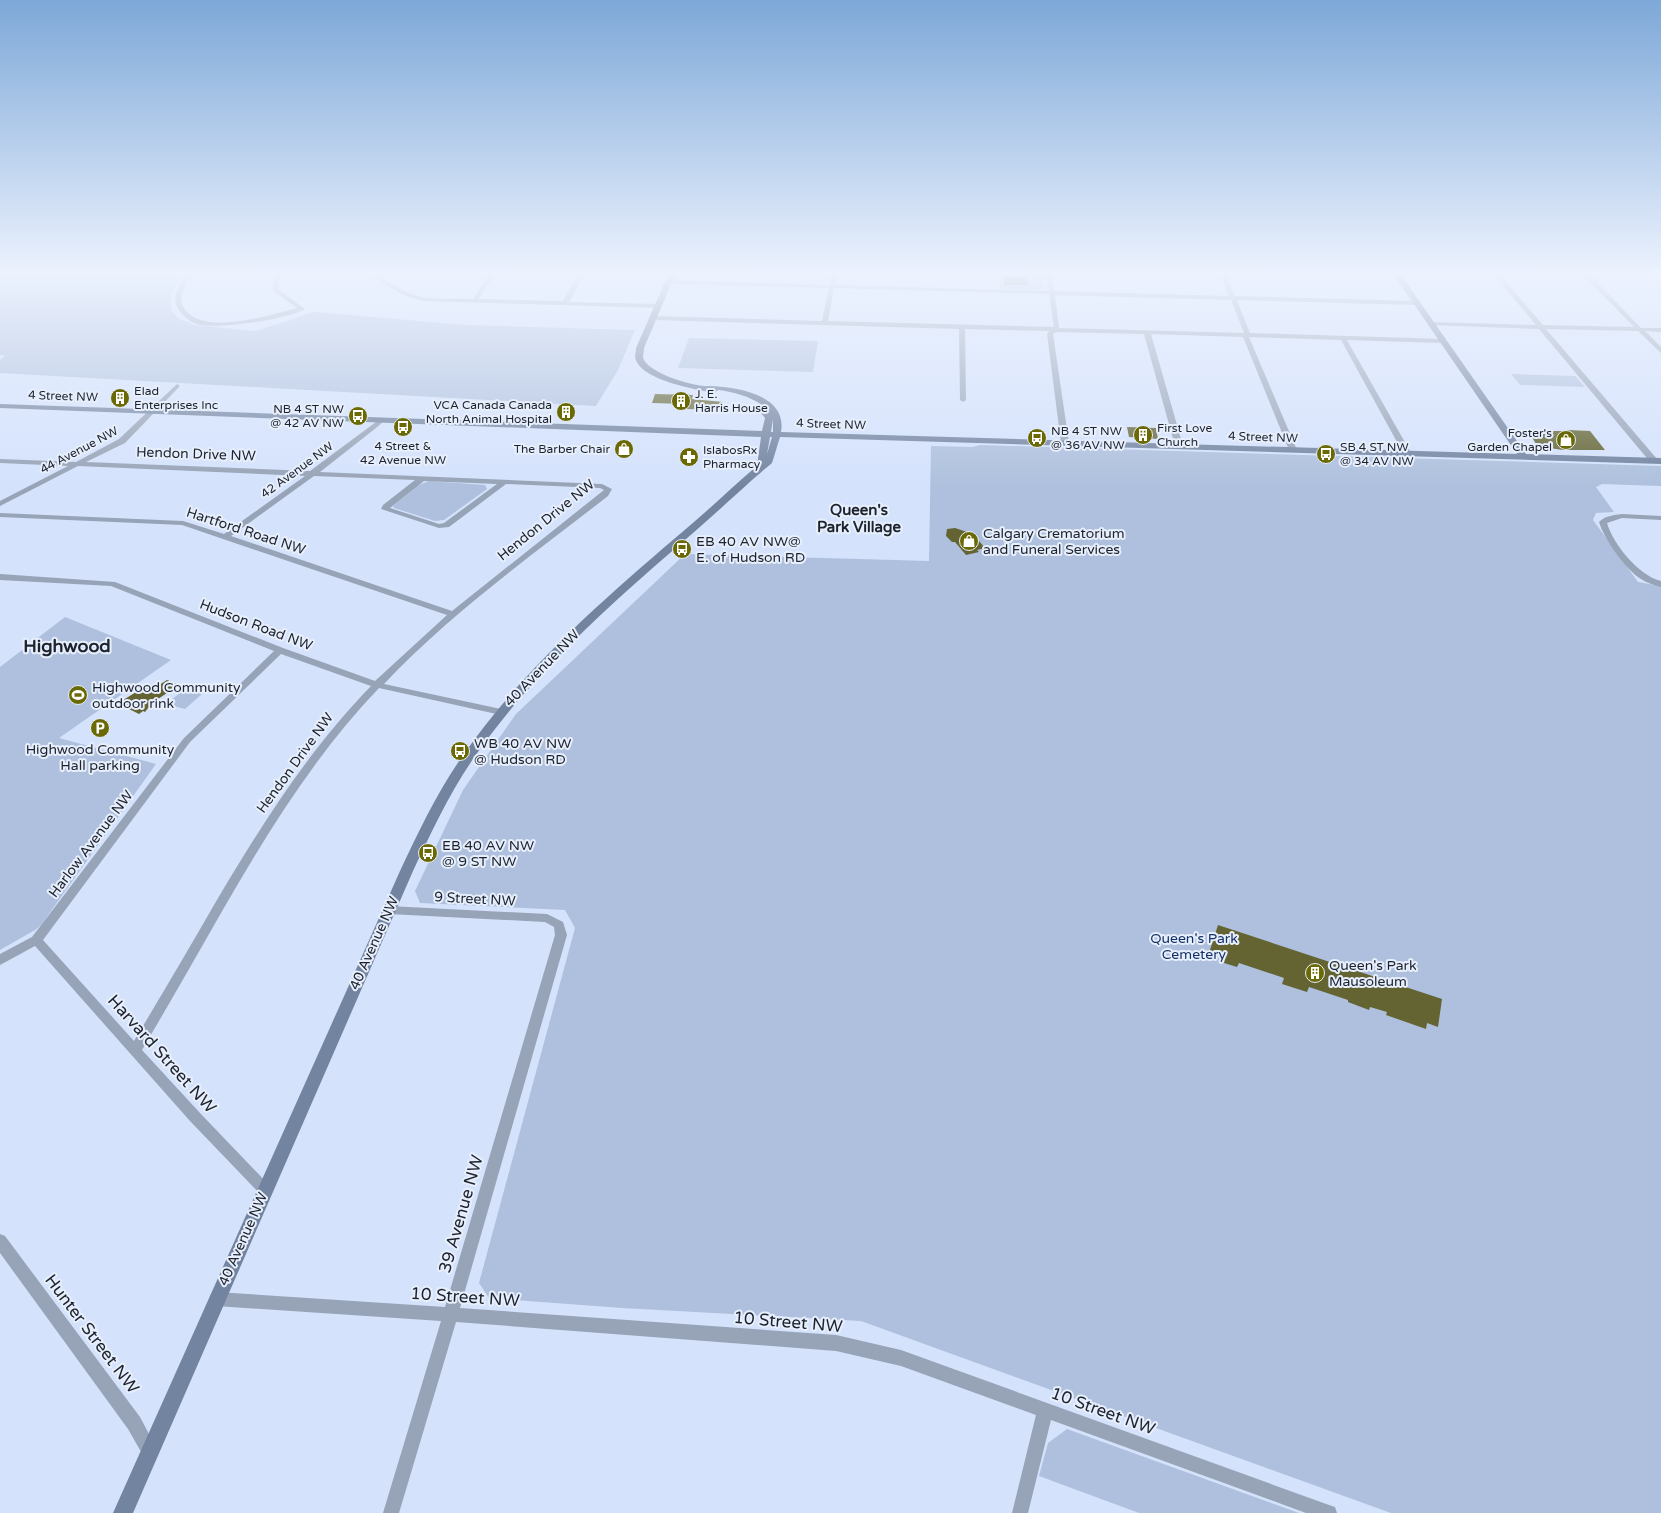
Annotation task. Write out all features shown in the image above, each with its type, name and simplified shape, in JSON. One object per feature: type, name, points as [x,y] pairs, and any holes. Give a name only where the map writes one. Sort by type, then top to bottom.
[{"type":"street","points":[[641,346],[638,352],[641,363],[648,370],[663,378],[707,388],[749,400],[760,407],[769,418],[757,428],[741,434]]},
{"type":"street","points":[[963,346],[964,400]]},
{"type":"street","points":[[1052,346],[1065,443]]},
{"type":"street","points":[[1151,346],[1179,446]]},
{"type":"street","points":[[1249,346],[1293,450]]},
{"type":"street","points":[[1348,346],[1407,453]]},
{"type":"street","points":[[1446,346],[1523,456]]},
{"type":"street","points":[[1557,346],[1658,461]]},
{"type":"street","name":"44 Avenue NW","points":[[0,504],[122,441],[177,386]]},
{"type":"street","points":[[707,388],[724,389],[756,397],[771,408],[779,422],[786,428],[805,436]]},
{"type":"street","name":"4 Street NW","points":[[0,406],[741,434],[1658,461]]},
{"type":"street","name":"40 Avenue NW","points":[[124,1513],[216,1299],[389,910],[413,858],[451,785],[468,758],[501,712],[577,631],[769,462],[772,454],[772,435],[769,418]]},
{"type":"street","name":"42 Avenue NW","points":[[226,536],[312,474],[380,421]]},
{"type":"street","name":"40 Avenue NW","points":[[762,467],[761,462],[763,449],[779,422]]},
{"type":"street","points":[[741,434],[752,439],[763,449]]},
{"type":"street","points":[[772,454],[787,441],[805,436]]},
{"type":"street","name":"Hendon Drive NW","points":[[0,461],[602,486],[608,489],[605,494],[453,614],[377,685],[329,739],[258,840],[135,1051]]},
{"type":"street","points":[[421,479],[385,509],[439,526],[446,525],[504,482]]},
{"type":"street","name":"Hartford Road NW","points":[[0,515],[183,523],[226,536],[453,614]]},
{"type":"street","points":[[1661,518],[1617,516],[1607,518],[1603,522],[1605,529],[1632,568],[1645,578],[1661,584]]},
{"type":"street","name":"Hudson Road NW","points":[[0,577],[112,584],[280,650],[377,685],[501,712]]},
{"type":"street","name":"Harlow Avenue NW","points":[[0,960],[36,940],[187,740],[280,650]]},
{"type":"street","name":"9 Street NW","points":[[389,910],[547,918],[559,925]]},
{"type":"street","name":"39 Avenue NW","points":[[391,1513],[451,1315],[561,935],[559,925]]},
{"type":"street","name":"Harvard Street NW","points":[[36,940],[135,1051],[264,1190]]},
{"type":"street","name":"Hunter Street NW","points":[[0,1241],[134,1423],[150,1451]]},
{"type":"street","name":"10 Street NW","points":[[216,1299],[836,1344],[871,1350],[902,1358],[1329,1513]]},
{"type":"street","points":[[1020,1513],[1045,1410]]},
{"type":"green space","points":[[0,346],[628,346],[618,370],[596,406],[0,373],[0,360],[5,355],[0,355]]},
{"type":"green space","points":[[686,346],[817,346],[813,372],[678,368]]},
{"type":"green space","points":[[1511,374],[1575,376],[1585,387],[1520,385]]},
{"type":"green space","name":"Queen's Park Cemetery","points":[[980,445],[1661,466],[1661,486],[1602,484],[1596,487],[1614,512],[1596,513],[1593,520],[1638,582],[1661,586],[1661,1513],[1391,1513],[861,1321],[622,1308],[489,1298],[479,1283],[575,928],[565,910],[420,903],[415,891],[463,790],[516,714],[685,554],[929,561],[931,446],[972,447]]},
{"type":"green space","points":[[429,481],[485,485],[487,489],[444,520],[435,521],[394,508],[393,506],[419,485]]},
{"type":"green space","points":[[65,617],[171,660],[59,738],[156,764],[41,925],[0,950],[0,667]]},
{"type":"green space","points":[[185,689],[202,694],[185,709],[166,704]]},
{"type":"green space","points":[[1067,1429],[1299,1513],[1139,1513],[1039,1476],[1048,1443]]},
{"type":"building","name":"J. E. Harris House","points":[[655,394],[693,395],[692,399],[723,402],[720,410],[686,409],[687,404],[652,403]]},
{"type":"building","name":"First Love Church","points":[[1127,427],[1156,428],[1158,439],[1129,437]]},
{"type":"building","name":"Foster's Garden Chapel","points":[[1528,431],[1590,431],[1605,450],[1563,450],[1542,447],[1540,444],[1536,444]]},
{"type":"building","name":"Calgary Crematorium and Funeral Services","points":[[955,528],[973,534],[985,548],[977,550],[979,552],[966,555],[955,542],[952,542],[946,536],[947,529]]},
{"type":"building","points":[[167,680],[179,685],[152,703],[145,712],[143,711],[139,714],[121,705],[123,703],[120,702],[149,684],[156,687]]},
{"type":"building","name":"Queen's Park Mausoleum","points":[[1218,925],[1442,999],[1438,1027],[1427,1023],[1426,1029],[1386,1015],[1387,1012],[1370,1007],[1369,1010],[1348,1002],[1348,1000],[1309,987],[1307,992],[1282,984],[1284,978],[1239,963],[1237,967],[1224,963],[1225,958],[1209,953]]},
{"type":"place","name":"Elad Enterprises Inc","points":[[120,398]]},
{"type":"place","name":"J. E. Harris House","points":[[681,401]]},
{"type":"place","name":"VCA Canada Canada North Animal Hospital","points":[[566,412]]},
{"type":"place","name":"NB 4 ST NW @ 42 AV NW","points":[[358,416]]},
{"type":"place","name":"4 Street & 42 Avenue NW","points":[[403,427]]},
{"type":"place","name":"First Love Church","points":[[1143,435]]},
{"type":"place","name":"NB 4 ST NW @ 36 AV NW","points":[[1037,438]]},
{"type":"place","name":"Foster's Garden Chapel","points":[[1566,440]]},
{"type":"place","name":"The Barber Chair","points":[[624,449]]},
{"type":"place","name":"SB 4 ST NW @ 34 AV NW","points":[[1326,454]]},
{"type":"place","name":"IslabosRx Pharmacy","points":[[689,457]]},
{"type":"place","name":"Calgary Crematorium and Funeral Services","points":[[969,541]]},
{"type":"place","name":"EB 40 AV NW@ E. of Hudson RD","points":[[682,549]]},
{"type":"place","name":"Highwood Community outdoor rink","points":[[78,695]]},
{"type":"place","name":"Highwood Community Hall parking","points":[[100,728]]},
{"type":"place","name":"WB 40 AV NW @ Hudson RD","points":[[460,751]]},
{"type":"place","name":"EB 40 AV NW @ 9 ST NW","points":[[428,853]]},
{"type":"place","name":"Queen's Park Mausoleum","points":[[1315,973]]},
{"type":"district","name":"Queen's Park Village","points":[[859,518]]},
{"type":"district","name":"Highwood","points":[[67,646]]}]
